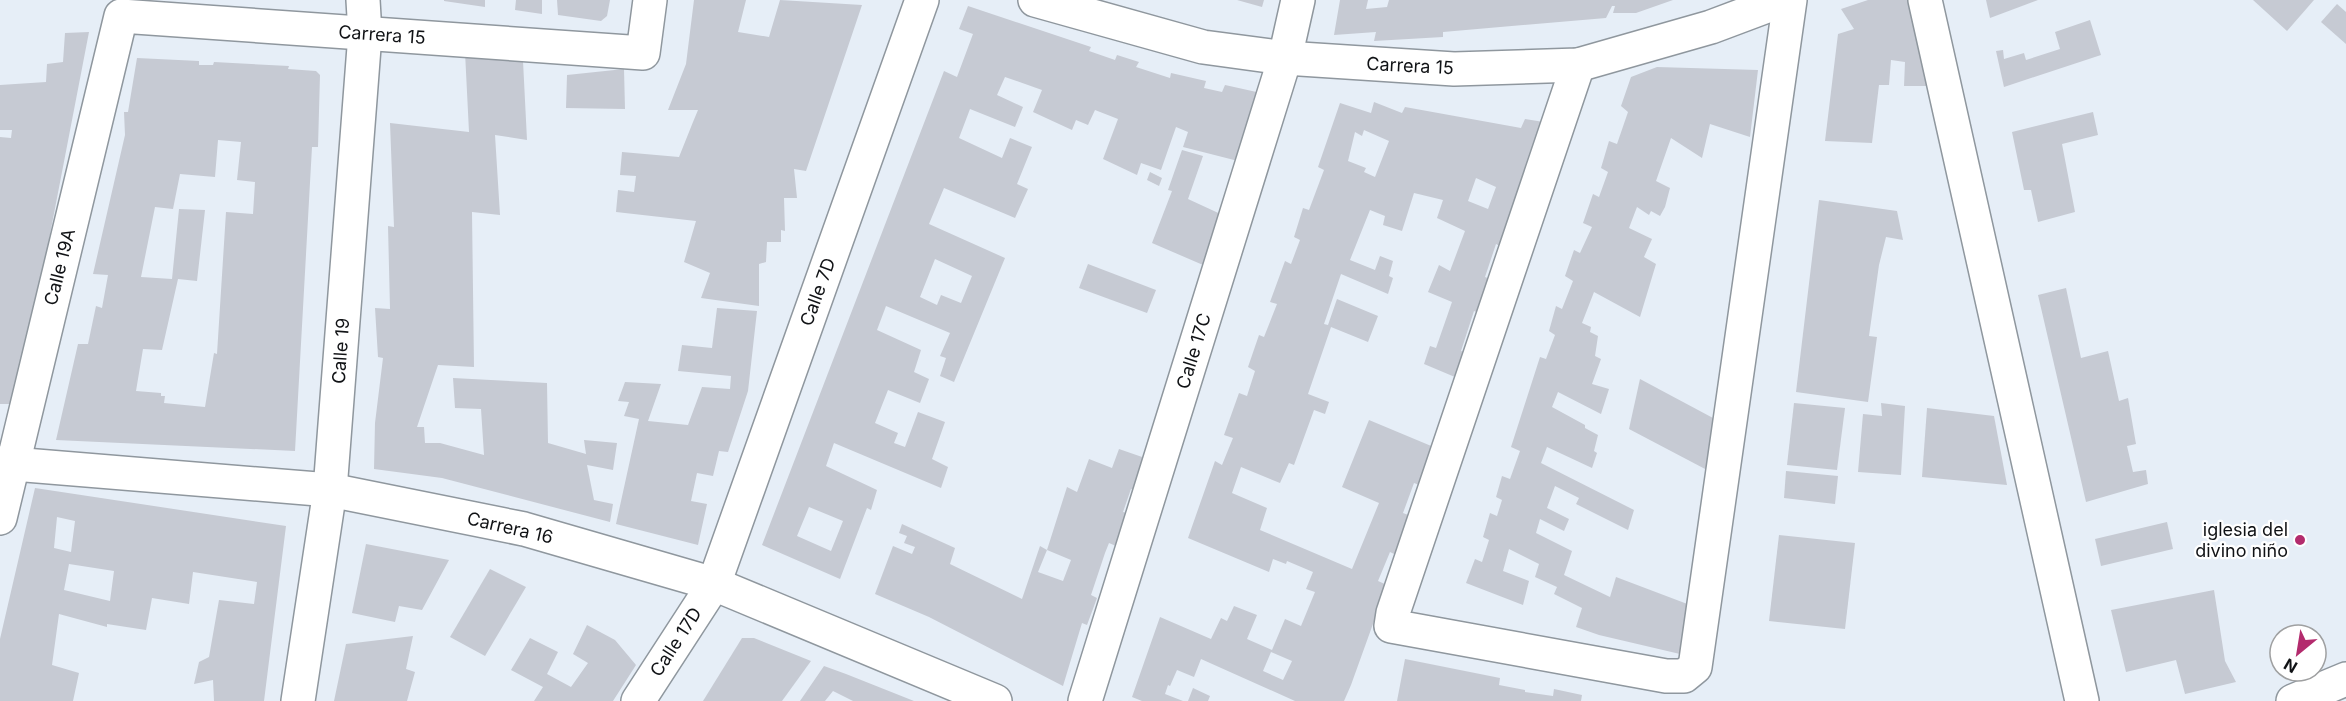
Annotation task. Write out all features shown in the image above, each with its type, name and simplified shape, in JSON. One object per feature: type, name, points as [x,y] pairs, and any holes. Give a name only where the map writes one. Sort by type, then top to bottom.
[{"type":"street","name":"Calle 19","points":[[298,701],[330,490],[365,34],[363,0]]},
{"type":"street","name":"Carrera 15","points":[[122,16],[643,54],[650,0]]},
{"type":"street","name":"Calle 7D","points":[[714,584],[922,0]]},
{"type":"street","name":"Carrera 15","points":[[1035,0],[1203,47],[1286,58],[1454,69],[1578,65],[1711,27],[1783,0]]},
{"type":"street","name":"Calle 17C","points":[[1085,701],[1286,58],[1298,0]]},
{"type":"street","points":[[1578,65],[1391,626],[1666,676],[1684,676],[1695,667],[1790,0]]},
{"type":"street","points":[[1925,0],[2082,701]]},
{"type":"street","name":"Calle 19A","points":[[0,518],[6,463],[122,16]]},
{"type":"street","name":"Carrera 16","points":[[6,463],[330,490],[524,529],[714,584],[995,701]]},
{"type":"street","name":"Calle 17D","points":[[638,701],[714,584]]},
{"type":"street","points":[[2293,701],[2346,679]]},
{"type":"building","points":[[485,0],[485,7],[444,1]]},
{"type":"building","points":[[516,0],[542,0],[542,14],[515,10]]},
{"type":"building","points":[[557,0],[610,0],[607,16],[601,21],[558,15]]},
{"type":"building","points":[[694,0],[746,0],[738,32],[769,37],[780,0],[862,5],[806,171],[794,169],[797,198],[784,198],[785,231],[781,230],[781,242],[767,242],[766,262],[759,264],[759,306],[701,298],[710,273],[684,262],[696,221],[616,212],[618,190],[634,192],[636,176],[620,175],[622,152],[679,157],[698,110],[668,110],[686,64]]},
{"type":"building","points":[[1237,0],[1264,0],[1262,7]]},
{"type":"building","points":[[1340,0],[1368,0],[1366,9],[1387,7],[1389,0],[1673,0],[1636,13],[1613,13],[1615,6],[1612,6],[1606,18],[1443,32],[1443,37],[1374,41],[1376,32],[1334,35]]},
{"type":"building","points":[[1868,0],[1909,0],[1927,86],[1904,86],[1905,62],[1891,60],[1889,85],[1879,85],[1872,143],[1825,141],[1838,34],[1854,29],[1841,9]]},
{"type":"building","points":[[1986,0],[2038,0],[1990,18]]},
{"type":"building","points":[[2253,0],[2314,0],[2287,31]]},
{"type":"building","points":[[2337,4],[2346,12],[2346,44],[2321,22]]},
{"type":"building","points":[[968,6],[1091,47],[1089,51],[1115,60],[1117,55],[1139,62],[1136,67],[1170,78],[1171,73],[1206,81],[1204,88],[1222,92],[1225,85],[1270,95],[1246,163],[1183,147],[1188,132],[1176,127],[1161,170],[1141,163],[1137,175],[1103,159],[1118,119],[1095,110],[1088,125],[1076,120],[1072,130],[1033,112],[1042,90],[1005,77],[997,95],[1023,107],[1015,127],[970,109],[959,138],[1002,158],[1010,138],[1032,147],[1017,184],[1028,189],[1015,218],[944,188],[929,224],[1005,258],[954,382],[940,376],[946,358],[940,356],[950,333],[886,306],[877,330],[921,350],[914,372],[929,379],[920,403],[888,390],[875,423],[898,433],[894,443],[905,447],[918,412],[945,422],[932,459],[948,467],[941,488],[834,443],[826,466],[877,490],[871,510],[867,508],[840,579],[762,545],[944,71],[957,77],[973,34],[959,29]],"holes":[[[935,259],[972,276],[961,303],[941,295],[937,305],[920,297]],[[809,507],[843,521],[831,551],[797,536]]]},
{"type":"building","points":[[2090,20],[2101,55],[2004,87],[1996,51],[2003,50],[2004,59],[2024,53],[2026,60],[2060,49],[2055,32]]},
{"type":"building","points":[[89,32],[30,338],[13,404],[0,404],[0,137],[11,138],[12,130],[0,130],[0,85],[46,82],[47,64],[63,62],[65,33]]},
{"type":"building","points":[[465,52],[523,61],[527,140],[495,135],[500,215],[472,212],[474,367],[438,365],[417,427],[424,427],[425,443],[440,443],[484,455],[481,409],[455,408],[453,378],[547,383],[548,443],[586,454],[584,440],[617,443],[613,470],[587,465],[594,500],[613,504],[610,522],[442,478],[374,469],[375,423],[383,358],[378,357],[375,308],[390,309],[388,226],[394,227],[390,123],[469,132]]},
{"type":"building","points":[[137,58],[199,61],[199,65],[213,65],[214,62],[289,66],[288,69],[316,71],[320,75],[318,147],[312,147],[295,451],[56,440],[78,344],[88,344],[96,306],[102,308],[108,275],[93,274],[125,135],[124,112],[128,112]],"holes":[[[218,140],[241,142],[237,180],[255,182],[253,214],[226,212],[217,354],[214,353],[205,407],[164,403],[165,396],[161,396],[161,393],[136,391],[143,349],[162,350],[178,279],[197,281],[205,210],[179,209],[172,279],[141,277],[155,207],[173,209],[180,174],[215,177]]]},
{"type":"building","points":[[1657,67],[1758,70],[1750,137],[1710,124],[1702,158],[1671,138],[1656,181],[1670,188],[1665,207],[1660,216],[1651,211],[1649,215],[1637,207],[1629,228],[1652,239],[1644,257],[1656,264],[1640,317],[1594,292],[1582,323],[1591,327],[1590,332],[1598,336],[1595,356],[1601,359],[1592,384],[1609,389],[1601,414],[1558,392],[1552,407],[1598,435],[1594,451],[1597,453],[1592,468],[1547,447],[1541,463],[1634,510],[1628,530],[1576,504],[1579,498],[1555,486],[1547,508],[1569,519],[1564,531],[1540,519],[1536,533],[1572,551],[1564,575],[1610,597],[1616,577],[1690,605],[1680,654],[1599,635],[1576,627],[1582,608],[1554,594],[1557,587],[1535,577],[1539,564],[1509,549],[1503,571],[1529,581],[1523,605],[1466,583],[1475,559],[1482,562],[1489,540],[1483,537],[1490,513],[1497,516],[1502,500],[1496,497],[1502,476],[1510,479],[1520,451],[1511,447],[1540,357],[1546,359],[1555,335],[1549,331],[1556,306],[1562,309],[1573,281],[1565,276],[1574,250],[1580,253],[1592,227],[1583,223],[1593,194],[1599,197],[1608,172],[1601,168],[1609,141],[1617,144],[1628,112],[1621,106],[1631,77]]},
{"type":"building","points":[[624,69],[625,109],[566,108],[567,75]]},
{"type":"building","points":[[1374,102],[1402,113],[1405,107],[1521,128],[1525,119],[1550,123],[1506,249],[1496,244],[1485,277],[1495,281],[1483,315],[1474,311],[1461,351],[1470,354],[1462,380],[1424,364],[1430,346],[1436,348],[1452,302],[1428,292],[1439,265],[1450,271],[1465,231],[1437,218],[1443,200],[1414,193],[1402,231],[1383,225],[1385,216],[1370,210],[1350,260],[1375,270],[1380,256],[1393,261],[1389,276],[1393,278],[1388,294],[1341,274],[1324,324],[1328,325],[1337,299],[1378,316],[1368,342],[1331,327],[1308,394],[1329,402],[1325,414],[1314,410],[1294,465],[1289,463],[1280,483],[1241,467],[1232,493],[1267,508],[1260,530],[1352,569],[1379,503],[1342,487],[1369,420],[1436,448],[1422,486],[1414,483],[1403,513],[1411,516],[1398,556],[1390,552],[1378,581],[1387,585],[1351,685],[1344,701],[1295,701],[1201,659],[1194,677],[1177,670],[1170,686],[1168,685],[1165,694],[1183,701],[1142,701],[1132,697],[1160,617],[1211,639],[1221,618],[1227,621],[1234,606],[1257,615],[1247,639],[1272,650],[1285,619],[1301,626],[1315,592],[1306,589],[1313,572],[1287,561],[1286,564],[1273,559],[1269,572],[1188,538],[1215,461],[1222,465],[1233,438],[1224,435],[1239,393],[1247,396],[1255,371],[1248,367],[1259,335],[1264,337],[1277,304],[1270,302],[1285,261],[1291,264],[1300,240],[1294,237],[1303,208],[1309,210],[1324,170],[1318,167],[1340,103],[1371,113]],"holes":[[[1364,130],[1389,141],[1375,177],[1364,172],[1366,168],[1348,161],[1355,132],[1362,136]],[[1476,178],[1496,187],[1488,209],[1468,201]],[[1271,652],[1292,661],[1283,680],[1263,671]]]},
{"type":"building","points":[[2093,112],[2098,135],[2062,144],[2075,212],[2038,222],[2031,190],[2024,190],[2012,132]]},
{"type":"building","points":[[1182,150],[1203,156],[1188,199],[1227,217],[1210,268],[1152,243],[1172,191],[1168,190]]},
{"type":"building","points":[[1150,172],[1162,178],[1159,186],[1147,180]]},
{"type":"building","points":[[1819,200],[1897,211],[1903,240],[1886,237],[1879,265],[1869,336],[1877,337],[1868,402],[1796,392]]},
{"type":"building","points":[[1088,264],[1156,290],[1147,313],[1079,288]]},
{"type":"building","points":[[2066,288],[2081,358],[2108,351],[2119,401],[2128,398],[2136,444],[2127,446],[2133,472],[2146,470],[2148,484],[2086,502],[2038,295]]},
{"type":"building","points":[[717,308],[757,311],[748,391],[728,452],[719,451],[713,476],[697,473],[691,501],[707,504],[698,545],[616,524],[639,419],[624,416],[629,402],[618,401],[625,382],[661,384],[648,421],[688,425],[702,387],[730,389],[731,376],[678,371],[682,345],[712,348]]},
{"type":"building","points":[[1640,379],[1713,418],[1707,470],[1629,429]]},
{"type":"building","points":[[1794,403],[1845,408],[1837,470],[1787,465]]},
{"type":"building","points":[[1881,403],[1905,406],[1901,475],[1858,472],[1863,414],[1882,416]]},
{"type":"building","points":[[1927,408],[1994,416],[2007,485],[1922,477]]},
{"type":"building","points":[[1119,449],[1145,458],[1135,491],[1131,489],[1123,512],[1127,513],[1116,546],[1109,543],[1105,553],[1091,595],[1097,598],[1087,625],[1082,623],[1063,686],[929,617],[875,594],[893,546],[912,554],[915,547],[904,543],[907,536],[899,533],[902,524],[955,548],[950,564],[1022,599],[1040,546],[1047,550],[1067,487],[1077,492],[1089,459],[1112,468]],"holes":[[[1047,550],[1071,560],[1063,581],[1038,572]]]},
{"type":"building","points":[[1786,471],[1838,476],[1835,504],[1784,498]]},
{"type":"building","points":[[35,488],[286,526],[264,701],[214,701],[213,680],[194,684],[199,662],[209,657],[219,600],[254,604],[257,582],[193,572],[189,604],[152,598],[146,630],[107,624],[107,627],[59,614],[52,665],[79,673],[73,701],[0,701],[0,639]],"holes":[[[57,517],[75,521],[71,552],[54,548]],[[69,564],[114,571],[110,601],[64,590]]]},
{"type":"building","points":[[2167,522],[2173,549],[2101,566],[2095,539]]},
{"type":"building","points":[[1779,535],[1855,543],[1845,629],[1769,621]]},
{"type":"building","points":[[366,544],[449,560],[422,610],[399,606],[395,622],[352,613]]},
{"type":"building","points":[[490,569],[526,587],[485,656],[450,637]]},
{"type":"building","points":[[2214,590],[2225,661],[2236,682],[2185,694],[2176,660],[2126,672],[2111,610]]},
{"type":"building","points":[[587,625],[615,640],[636,665],[613,701],[534,701],[543,687],[511,670],[530,638],[558,652],[547,674],[571,687],[588,663],[573,654]]},
{"type":"building","points":[[413,636],[406,669],[415,672],[407,701],[334,701],[346,644]]},
{"type":"building","points":[[742,638],[754,638],[811,661],[782,701],[703,701]]},
{"type":"building","points":[[1405,659],[1500,678],[1499,685],[1525,690],[1525,692],[1553,696],[1554,689],[1582,695],[1581,701],[1397,701]]},
{"type":"building","points":[[824,666],[914,701],[853,701],[833,691],[825,701],[800,701]]},
{"type":"building","points":[[1193,688],[1210,696],[1208,701],[1188,701]]},
{"type":"place","name":"iglesia del divino niño","points":[[2300,540]]}]
